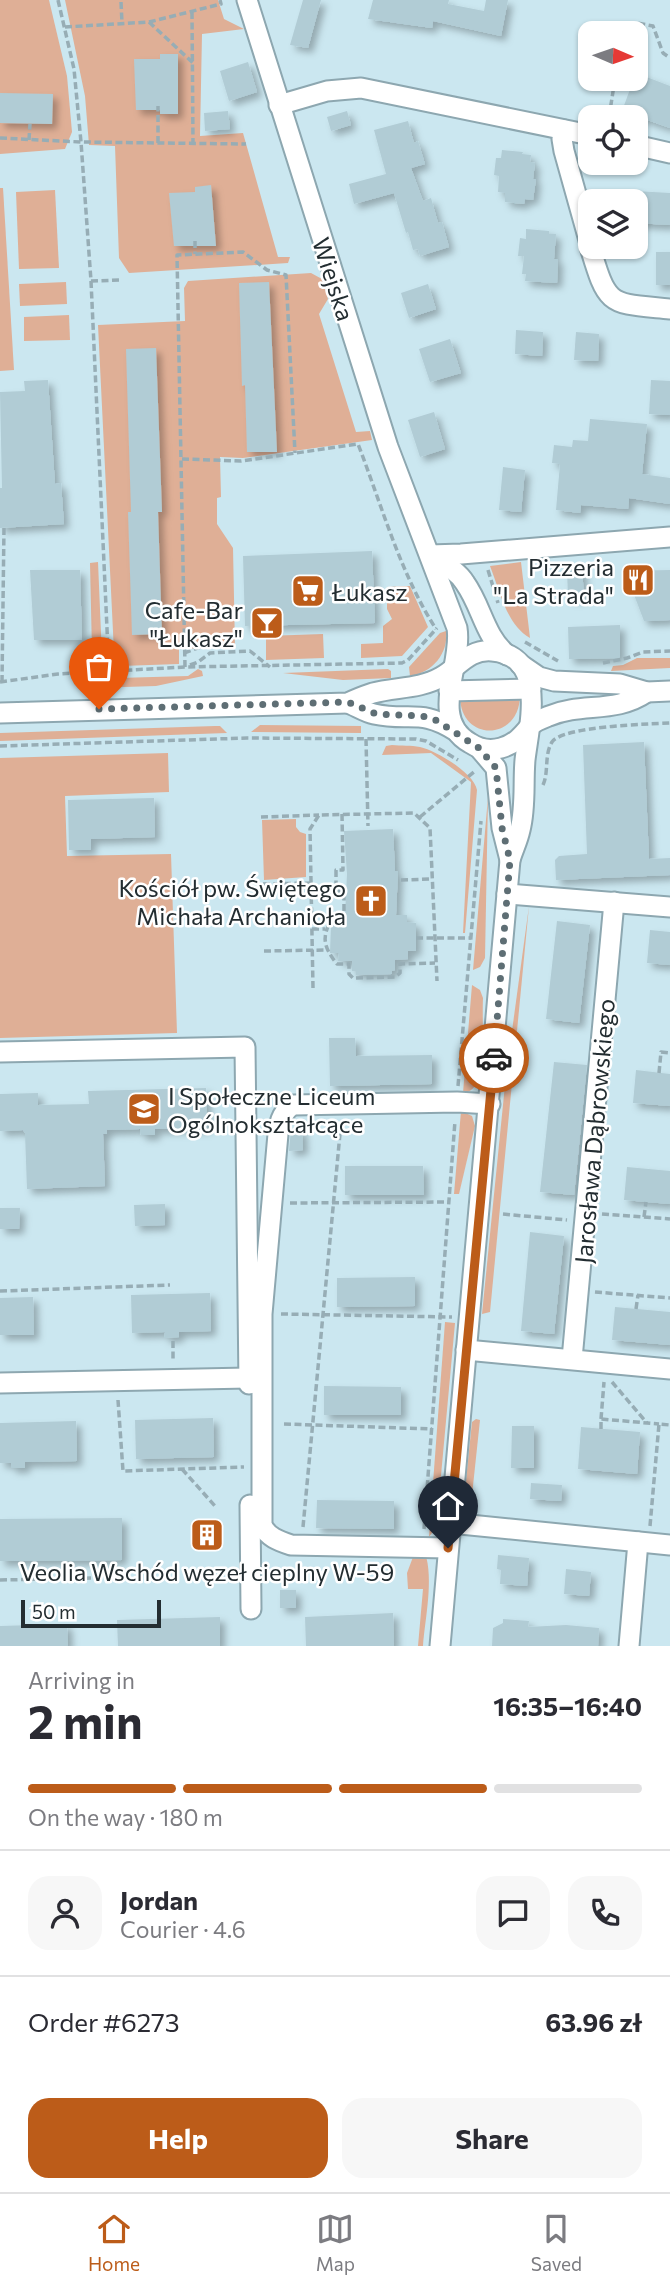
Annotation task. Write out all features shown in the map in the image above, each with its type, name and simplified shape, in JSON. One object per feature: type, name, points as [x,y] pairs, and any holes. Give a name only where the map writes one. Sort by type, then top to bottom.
[{"type":"street","name":"Wiejska","points":[[247,0],[388,447],[457,628],[459,648],[449,691]]},
{"type":"street","points":[[279,105],[327,91],[361,88],[578,133]]},
{"type":"street","points":[[564,130],[564,151],[578,202]]},
{"type":"street","points":[[648,148],[670,153]]},
{"type":"street","points":[[594,259],[600,280],[615,300],[623,305],[670,309]]},
{"type":"street","points":[[430,555],[670,537]]},
{"type":"street","points":[[430,555],[452,569],[466,583],[489,635],[526,676],[531,689],[531,725],[525,760],[521,828],[510,860],[440,1646]]},
{"type":"street","points":[[0,713],[348,702],[373,693],[431,681],[464,658],[478,652],[493,651],[510,657],[539,677],[554,681],[620,684],[648,692],[670,691]]},
{"type":"street","points":[[456,732],[450,712],[449,691],[531,689]]},
{"type":"street","points":[[479,748],[505,747],[523,736],[531,725],[555,714],[623,705],[648,692]]},
{"type":"street","points":[[348,702],[376,714],[434,719],[479,748],[496,768],[502,828],[510,860]]},
{"type":"street","points":[[507,894],[670,907]]},
{"type":"street","name":"Jarosława Dąbrowskiego","points":[[572,1359],[614,902]]},
{"type":"street","points":[[0,1052],[245,1047],[251,1609]]},
{"type":"street","points":[[448,1548],[291,1545],[275,1539],[264,1530],[262,1314],[278,1127],[288,1108],[293,1105],[457,1102],[490,1104]]},
{"type":"street","points":[[466,1350],[670,1369]]},
{"type":"street","points":[[0,1383],[248,1378]]},
{"type":"street","points":[[450,1523],[644,1537],[670,1545]]},
{"type":"street","points":[[629,1646],[644,1537]]},
{"type":"path","points":[[58,0],[74,69],[91,281],[109,672]]},
{"type":"path","points":[[65,27],[149,22],[221,4],[220,0]]},
{"type":"path","points":[[121,2],[122,23]]},
{"type":"path","points":[[192,12],[193,144]]},
{"type":"path","points":[[149,22],[193,63]]},
{"type":"path","points":[[648,25],[653,26],[663,53],[670,58]]},
{"type":"path","points":[[158,106],[158,143]]},
{"type":"path","points":[[29,140],[30,124]]},
{"type":"path","points":[[0,138],[246,144]]},
{"type":"path","points":[[195,241],[195,254]]},
{"type":"path","points":[[185,667],[177,255],[243,252],[267,270],[286,275],[295,453]]},
{"type":"path","points":[[91,281],[120,280]]},
{"type":"path","points":[[182,459],[241,461],[358,444],[394,540],[427,615],[436,629]]},
{"type":"path","points":[[4,527],[1,682],[58,674],[185,667],[402,663],[408,660],[436,629],[445,625]]},
{"type":"path","points":[[492,607],[500,610]]},
{"type":"path","points":[[184,653],[239,633]]},
{"type":"path","points":[[518,638],[562,663]]},
{"type":"path","points":[[185,667],[210,653],[250,651],[270,667]]},
{"type":"path","points":[[599,663],[643,652],[670,651]]},
{"type":"path","points":[[539,788],[545,781],[551,745],[555,738],[563,734],[670,723]]},
{"type":"path","points":[[0,746],[237,739],[422,740],[461,761]]},
{"type":"path","points":[[366,739],[368,826]]},
{"type":"path","points":[[421,817],[474,769],[480,776]]},
{"type":"path","points":[[261,817],[414,813],[421,817],[430,828],[437,981]]},
{"type":"path","points":[[342,814],[343,870],[336,870],[336,891],[344,891],[344,913],[335,913],[325,929],[326,950],[337,964],[349,964],[349,974],[353,978],[395,977],[400,973],[400,964],[435,963]]},
{"type":"path","points":[[428,1548],[423,1539],[481,814]]},
{"type":"path","points":[[313,988],[310,829],[319,815]]},
{"type":"path","points":[[401,880],[431,879]]},
{"type":"path","points":[[263,884],[311,883]]},
{"type":"path","points":[[312,929],[325,929]]},
{"type":"path","points":[[416,938],[471,938]]},
{"type":"path","points":[[264,951],[326,950]]},
{"type":"path","points":[[659,1073],[661,1052],[670,1053]]},
{"type":"path","points":[[303,1533],[343,1104]]},
{"type":"path","points":[[271,1203],[449,1202]]},
{"type":"path","points":[[644,1217],[646,1202]]},
{"type":"path","points":[[596,1213],[670,1219]]},
{"type":"path","points":[[503,1214],[572,1220]]},
{"type":"path","points":[[0,1291],[170,1285]]},
{"type":"path","points":[[590,1293],[670,1298]]},
{"type":"path","points":[[636,1309],[638,1296]]},
{"type":"path","points":[[262,1314],[441,1316]]},
{"type":"path","points":[[601,1429],[604,1373],[647,1423]]},
{"type":"path","points":[[117,1389],[124,1471],[249,1467]]},
{"type":"path","points":[[601,1419],[670,1425]]},
{"type":"path","points":[[284,1424],[432,1429]]},
{"type":"path","points":[[644,1537],[659,1424]]},
{"type":"path","points":[[182,1469],[215,1506]]},
{"type":"path","points":[[87,1571],[87,1578]]},
{"type":"path","points":[[9,1573],[9,1580]]},
{"type":"path","points":[[40,1573],[40,1579]]},
{"type":"path","points":[[0,1580],[95,1578]]},
{"type":"shaded area","points":[[0,0],[49,0],[67,76],[72,132],[65,149],[0,154]]},
{"type":"shaded area","points":[[65,0],[218,0],[224,19],[244,29],[202,34],[200,136],[243,133],[278,257],[290,257],[288,263],[129,273],[119,258],[115,146],[89,145],[85,96]]},
{"type":"shaded area","points":[[0,188],[3,188],[14,370],[0,371]]},
{"type":"shaded area","points":[[55,190],[59,268],[19,269],[16,192]]},
{"type":"shaded area","points":[[311,273],[322,279],[328,299],[319,314],[356,432],[370,431],[372,440],[243,458],[220,457],[221,497],[217,498],[217,524],[233,548],[235,647],[179,649],[179,664],[121,666],[114,652],[98,325],[185,321],[184,288],[188,281]]},
{"type":"shaded area","points":[[66,282],[67,304],[20,306],[19,284]]},
{"type":"shaded area","points":[[69,315],[70,340],[24,341],[24,317]]},
{"type":"shaded area","points":[[98,562],[102,657],[96,666],[83,668],[82,653],[92,652],[90,563]]},
{"type":"shaded area","points":[[521,562],[530,638],[509,616],[490,566]]},
{"type":"shaded area","points":[[410,586],[428,627],[402,656],[361,658],[361,644],[383,643],[383,626],[392,619],[387,609],[387,587]]},
{"type":"shaded area","points":[[446,631],[445,647],[437,661],[425,671],[410,676],[409,667],[440,633]]},
{"type":"shaded area","points":[[323,634],[324,658],[266,660],[266,636]]},
{"type":"shaded area","points":[[637,658],[670,658],[670,668],[611,671],[613,666],[623,665]]},
{"type":"shaded area","points":[[198,669],[203,676],[156,686],[93,688],[87,686],[83,679],[188,676]]},
{"type":"shaded area","points":[[391,671],[391,678],[343,680],[283,673]]},
{"type":"shaded area","points":[[520,695],[511,721],[501,728],[490,730],[479,729],[470,723],[463,712],[460,697]]},
{"type":"shaded area","points":[[260,725],[361,726],[361,733],[251,732]]},
{"type":"shaded area","points":[[220,726],[227,733],[0,741],[0,733]]},
{"type":"shaded area","points":[[386,746],[420,747],[436,753],[462,770],[474,783],[477,790],[465,933],[471,782],[431,753],[382,755]]},
{"type":"shaded area","points":[[168,753],[169,792],[65,796],[67,856],[171,854],[177,1033],[0,1038],[0,758]]},
{"type":"shaded area","points":[[488,797],[485,958],[480,967],[473,970]]},
{"type":"shaded area","points":[[296,819],[296,827],[306,834],[306,877],[264,880],[262,820]]},
{"type":"shaded area","points":[[529,906],[490,1312],[482,1314],[506,1075]]},
{"type":"shaded area","points":[[472,985],[480,990],[483,998],[482,1061],[476,1084],[463,1093]]},
{"type":"shaded area","points":[[461,1111],[472,1116],[475,1126],[459,1194],[454,1194]]},
{"type":"shaded area","points":[[445,1322],[455,1323],[437,1519],[435,1529],[429,1537]]},
{"type":"shaded area","points":[[480,1420],[470,1514],[464,1500],[472,1422]]},
{"type":"shaded area","points":[[425,1553],[429,1575],[428,1599],[423,1646],[418,1646],[423,1589],[408,1589],[407,1573],[413,1557]]},
{"type":"building","points":[[303,0],[321,0],[308,48],[290,45]]},
{"type":"building","points":[[373,0],[449,0],[448,4],[484,11],[486,0],[508,0],[501,36],[433,21],[432,28],[368,19]]},
{"type":"building","points":[[160,54],[178,54],[178,114],[160,114],[160,110],[136,110],[134,59],[160,59]]},
{"type":"building","points":[[248,62],[257,92],[229,101],[220,71]]},
{"type":"building","points":[[648,78],[670,86],[670,128],[648,120],[648,105],[624,105],[629,91],[648,91]]},
{"type":"building","points":[[0,93],[53,94],[52,124],[0,123]]},
{"type":"building","points":[[228,111],[230,129],[205,131],[204,113]]},
{"type":"building","points":[[347,111],[351,125],[331,131],[327,117]]},
{"type":"building","points":[[408,121],[414,143],[418,141],[425,164],[411,168],[423,201],[431,198],[449,247],[420,256],[418,249],[413,250],[394,193],[354,204],[349,184],[386,174],[374,130]]},
{"type":"building","points":[[502,150],[531,155],[530,162],[535,163],[533,179],[536,179],[533,200],[525,199],[524,204],[505,202],[505,193],[498,192],[499,176],[494,175],[496,158],[501,158]]},
{"type":"building","points":[[211,185],[216,246],[174,246],[169,193],[195,192],[195,187]]},
{"type":"building","points":[[648,192],[670,193],[670,225],[648,224]]},
{"type":"building","points":[[526,229],[556,234],[554,259],[558,259],[557,283],[525,281],[526,274],[522,274],[524,256],[518,256],[520,238],[526,239]]},
{"type":"building","points":[[656,252],[670,252],[670,285],[656,285]]},
{"type":"building","points":[[269,282],[277,452],[247,452],[239,283]]},
{"type":"building","points":[[428,284],[436,309],[409,318],[401,293]]},
{"type":"building","points":[[516,330],[543,332],[542,356],[515,354]]},
{"type":"building","points":[[576,332],[599,334],[598,361],[574,360]]},
{"type":"building","points":[[450,339],[461,373],[430,382],[419,349]]},
{"type":"building","points":[[156,348],[162,512],[158,512],[162,634],[132,635],[126,349]]},
{"type":"building","points":[[48,380],[55,484],[61,483],[64,524],[0,528],[0,392],[25,391],[24,381]]},
{"type":"building","points":[[651,380],[670,381],[670,415],[649,414]]},
{"type":"building","points":[[434,412],[445,449],[420,457],[408,420]]},
{"type":"building","points":[[590,419],[647,424],[642,474],[670,478],[670,504],[629,498],[628,509],[581,505],[580,513],[556,510],[560,464],[552,463],[554,445],[572,447],[573,440],[588,441]]},
{"type":"building","points":[[503,467],[525,470],[521,512],[499,510]]},
{"type":"building","name":"Łukasz","points":[[372,551],[375,623],[245,626],[243,556]]},
{"type":"building","points":[[567,568],[582,568],[584,597],[568,598]]},
{"type":"building","points":[[30,570],[80,570],[82,640],[34,640]]},
{"type":"building","points":[[670,570],[670,620],[644,621],[625,571]]},
{"type":"building","points":[[620,625],[620,658],[569,659],[568,627]]},
{"type":"building","points":[[644,742],[649,859],[670,858],[670,875],[556,880],[555,860],[559,856],[587,854],[583,745]]},
{"type":"building","points":[[154,798],[155,837],[91,839],[91,850],[69,850],[68,800]]},
{"type":"building","name":"Kościół pw. Świętego Michała Archanioła","points":[[393,829],[395,871],[398,871],[396,915],[407,915],[407,922],[416,923],[416,951],[408,951],[408,959],[395,960],[392,974],[356,975],[356,971],[352,971],[352,961],[338,961],[339,953],[330,953],[331,925],[335,925],[336,917],[345,916],[347,874],[344,831]]},
{"type":"building","points":[[557,921],[590,925],[579,1023],[546,1019]]},
{"type":"building","points":[[650,930],[670,932],[670,965],[647,963]]},
{"type":"building","points":[[329,1038],[355,1038],[356,1056],[432,1055],[432,1084],[330,1086]]},
{"type":"building","points":[[554,1062],[587,1065],[574,1195],[540,1192]]},
{"type":"building","points":[[636,1070],[670,1074],[670,1106],[633,1103]]},
{"type":"building","points":[[206,1088],[207,1128],[155,1129],[155,1135],[141,1135],[140,1129],[107,1130],[107,1134],[103,1134],[105,1186],[27,1189],[25,1133],[23,1130],[0,1131],[0,1094],[38,1093],[38,1105],[89,1104],[88,1091]]},
{"type":"building","points":[[302,1128],[303,1150],[289,1151],[291,1129]]},
{"type":"building","points":[[345,1166],[423,1166],[424,1195],[345,1195]]},
{"type":"building","points":[[627,1167],[670,1171],[670,1204],[624,1200]]},
{"type":"building","points":[[165,1204],[165,1225],[135,1226],[134,1205]]},
{"type":"building","points":[[0,1208],[20,1208],[19,1229],[0,1229]]},
{"type":"building","points":[[530,1232],[564,1236],[554,1334],[521,1331]]},
{"type":"building","points":[[415,1277],[415,1306],[337,1307],[337,1278]]},
{"type":"building","points":[[210,1293],[211,1331],[179,1332],[179,1337],[164,1338],[165,1332],[132,1333],[131,1295]]},
{"type":"building","points":[[33,1297],[34,1335],[0,1335],[0,1298]]},
{"type":"building","points":[[615,1307],[670,1312],[670,1345],[612,1340]]},
{"type":"building","points":[[324,1386],[401,1387],[401,1415],[324,1415]]},
{"type":"building","points":[[213,1418],[214,1457],[136,1459],[135,1420]]},
{"type":"building","points":[[76,1421],[77,1461],[25,1462],[25,1468],[11,1468],[11,1463],[0,1463],[0,1423]]},
{"type":"building","points":[[512,1426],[534,1426],[534,1468],[511,1468]]},
{"type":"building","points":[[581,1427],[640,1432],[637,1474],[578,1469]]},
{"type":"building","points":[[531,1483],[562,1485],[561,1501],[530,1499]]},
{"type":"building","points":[[317,1500],[394,1501],[394,1529],[316,1528]]},
{"type":"building","points":[[122,1518],[122,1560],[0,1561],[0,1519]]},
{"type":"building","points":[[498,1555],[529,1558],[527,1586],[500,1584]]},
{"type":"building","points":[[566,1569],[591,1572],[589,1596],[564,1594]]},
{"type":"building","points":[[280,1590],[296,1590],[296,1608],[280,1608]]},
{"type":"building","points":[[393,1613],[394,1646],[306,1646],[305,1617]]},
{"type":"building","points":[[220,1617],[220,1646],[118,1646],[117,1620]]},
{"type":"building","points":[[503,1619],[529,1621],[528,1627],[566,1625],[599,1628],[598,1646],[492,1646],[493,1628],[503,1623]]},
{"type":"building","points":[[67,1624],[68,1646],[0,1646],[0,1626]]},
{"type":"way so far","points":[[99,709],[348,702],[376,714],[434,719],[486,754],[496,768],[502,828],[510,860],[494,1058]]},
{"type":"place","name":"Pizzeria \"La Strada\"","points":[[638,580]]},
{"type":"place","name":"Łukasz","points":[[308,591]]},
{"type":"place","name":"Cafe-Bar \"Łukasz\"","points":[[267,623]]},
{"type":"place","name":"Kościół pw. Świętego Michała Archanioła","points":[[371,901]]},
{"type":"place","name":"I Społeczne Liceum Ogólnokształcące","points":[[144,1109]]},
{"type":"place","name":"Veolia Wschód węzeł cieplny W-59","points":[[207,1535]]},
{"type":"route","points":[[448,1548],[494,1058]]}]
